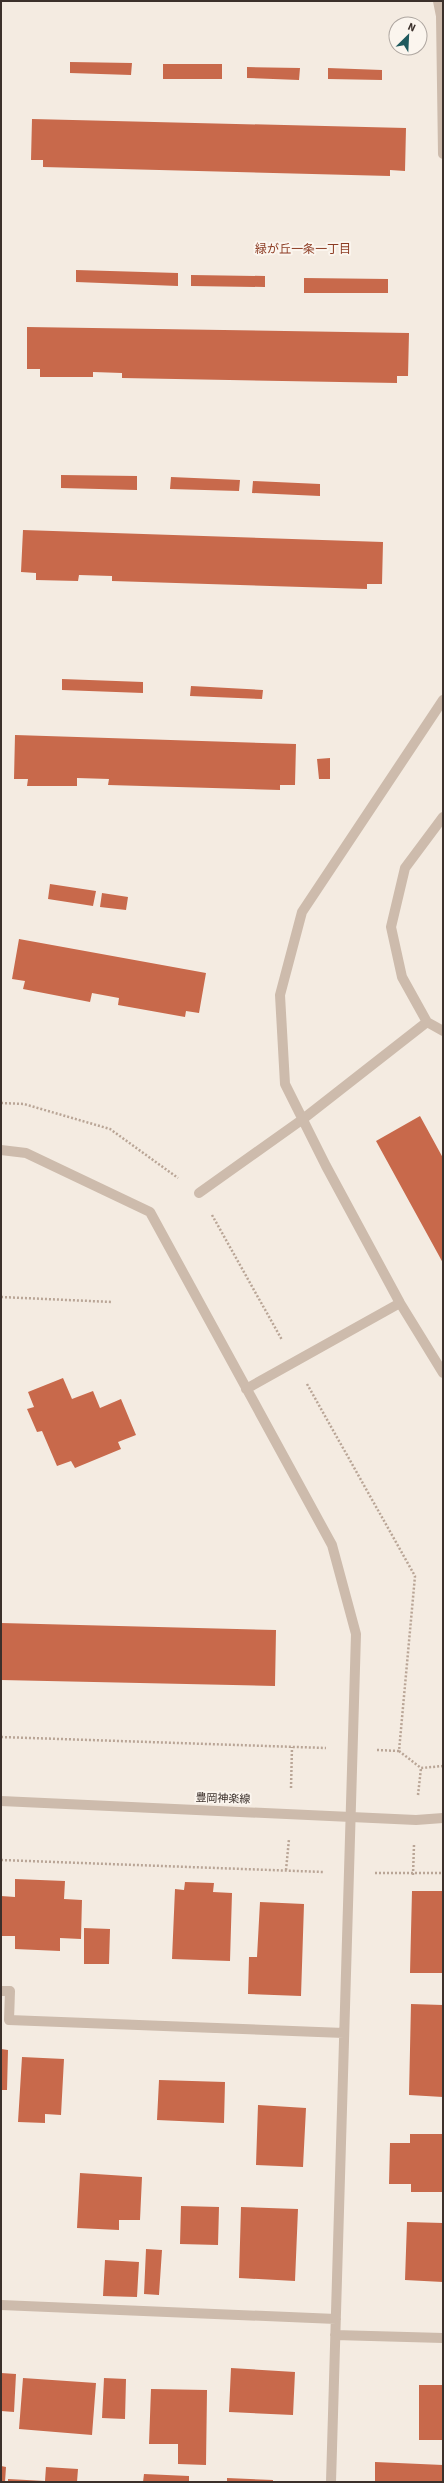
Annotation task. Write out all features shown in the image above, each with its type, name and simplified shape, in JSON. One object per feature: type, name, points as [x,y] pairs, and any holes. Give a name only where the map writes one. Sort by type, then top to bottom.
[{"type":"street","points":[[438,1],[441,16],[443,154]]},
{"type":"street","points":[[443,700],[302,912],[280,995],[285,1084],[302,1119],[400,1303],[443,1373]]},
{"type":"street","points":[[443,817],[405,868],[391,927],[402,977],[427,1022],[443,1031]]},
{"type":"street","points":[[199,1192],[302,1119],[427,1022]]},
{"type":"street","points":[[1,1150],[26,1153],[150,1212],[332,1545],[356,1634],[331,2482]]},
{"type":"street","points":[[246,1389],[400,1303]]},
{"type":"street","name":"豊岡神楽線","points":[[1,1801],[416,1820],[443,1818]]},
{"type":"street","points":[[6,1991],[9,2020],[344,2033]]},
{"type":"street","points":[[1,2305],[336,2320]]},
{"type":"street","points":[[335,2335],[443,2338]]},
{"type":"path","points":[[1,1296],[112,1302]]},
{"type":"path","points":[[1,1737],[399,1751]]},
{"type":"path","points":[[421,1768],[443,1766]]},
{"type":"path","points":[[1,1860],[443,1874]]},
{"type":"building","points":[[70,62],[132,63],[131,75],[70,73]]},
{"type":"building","points":[[163,64],[222,64],[222,79],[163,79]]},
{"type":"building","points":[[247,67],[300,68],[299,80],[247,78]]},
{"type":"building","points":[[328,68],[382,70],[382,80],[328,79]]},
{"type":"building","points":[[32,119],[406,128],[405,171],[390,170],[390,176],[43,167],[43,160],[31,160]]},
{"type":"building","points":[[76,270],[178,273],[178,286],[76,282]]},
{"type":"building","points":[[191,275],[265,276],[265,287],[191,286]]},
{"type":"building","points":[[304,278],[388,279],[388,293],[304,293]]},
{"type":"building","points":[[27,327],[409,333],[408,376],[397,376],[397,383],[122,378],[122,373],[93,372],[93,377],[40,377],[40,369],[27,369]]},
{"type":"building","points":[[61,475],[137,476],[137,490],[61,488]]},
{"type":"building","points":[[171,477],[240,480],[239,491],[170,489]]},
{"type":"building","points":[[253,481],[320,484],[320,496],[252,493]]},
{"type":"building","points":[[23,530],[383,542],[382,584],[367,584],[367,589],[112,581],[112,576],[79,575],[78,581],[36,580],[36,573],[21,572]]},
{"type":"building","points":[[62,679],[143,682],[143,693],[62,690]]},
{"type":"building","points":[[191,686],[263,690],[262,699],[190,696]]},
{"type":"building","points":[[15,735],[296,744],[295,785],[280,785],[280,790],[108,785],[109,779],[77,778],[77,786],[27,786],[28,779],[14,779]]},
{"type":"building","points":[[330,758],[330,779],[319,779],[317,759]]},
{"type":"building","points":[[50,884],[96,891],[93,906],[48,899]]},
{"type":"building","points":[[102,893],[128,897],[126,910],[100,907]]},
{"type":"building","points":[[19,939],[206,973],[199,1013],[186,1011],[185,1017],[118,1005],[119,998],[92,993],[90,1002],[23,989],[25,981],[12,979]]},
{"type":"building","points":[[420,1116],[443,1158],[443,1263],[376,1141]]},
{"type":"building","points":[[63,1378],[72,1399],[93,1391],[100,1408],[121,1399],[136,1435],[118,1442],[121,1449],[75,1468],[71,1461],[57,1466],[42,1431],[37,1432],[27,1409],[34,1407],[28,1392]]},
{"type":"building","points":[[1,1623],[276,1630],[275,1686],[1,1680]]},
{"type":"building","points":[[15,1879],[65,1881],[64,1899],[82,1900],[81,1939],[60,1938],[60,1951],[15,1949],[15,1936],[1,1936],[1,1896],[15,1897]]},
{"type":"building","points":[[185,1882],[214,1883],[213,1892],[232,1893],[230,1961],[172,1959],[175,1889],[184,1890]]},
{"type":"building","points":[[412,1891],[443,1891],[443,1973],[410,1973]]},
{"type":"building","points":[[260,1902],[304,1904],[301,1996],[248,1994],[249,1957],[257,1957]]},
{"type":"building","points":[[84,1928],[110,1929],[109,1964],[84,1964]]},
{"type":"building","points":[[411,2004],[443,2005],[443,2097],[409,2095]]},
{"type":"building","points":[[1,2049],[8,2050],[7,2090],[1,2090]]},
{"type":"building","points":[[22,2057],[64,2059],[61,2115],[45,2114],[45,2123],[18,2122]]},
{"type":"building","points":[[159,2080],[225,2082],[224,2123],[157,2120]]},
{"type":"building","points":[[258,2105],[306,2108],[303,2167],[256,2165]]},
{"type":"building","points":[[410,2134],[443,2134],[443,2192],[411,2192],[411,2184],[389,2184],[390,2143],[410,2143]]},
{"type":"building","points":[[80,2173],[142,2177],[140,2220],[119,2220],[119,2230],[77,2228]]},
{"type":"building","points":[[181,2206],[219,2207],[218,2245],[180,2244]]},
{"type":"building","points":[[241,2207],[298,2209],[295,2281],[239,2278]]},
{"type":"building","points":[[407,2222],[443,2223],[443,2282],[405,2280]]},
{"type":"building","points":[[146,2249],[162,2250],[159,2295],[144,2294]]},
{"type":"building","points":[[105,2260],[139,2262],[137,2297],[103,2296]]},
{"type":"building","points":[[231,2368],[295,2372],[293,2415],[229,2412]]},
{"type":"building","points":[[1,2373],[16,2374],[14,2412],[1,2411]]},
{"type":"building","points":[[23,2378],[96,2383],[92,2435],[19,2429]]},
{"type":"building","points":[[104,2378],[126,2379],[125,2419],[102,2418]]},
{"type":"building","points":[[419,2385],[443,2385],[443,2440],[419,2440]]},
{"type":"building","points":[[151,2389],[207,2390],[206,2465],[178,2464],[178,2444],[149,2444]]},
{"type":"building","points":[[375,2462],[443,2465],[443,2482],[375,2482]]},
{"type":"building","points":[[1,2466],[6,2467],[5,2482],[1,2482]]},
{"type":"building","points":[[46,2467],[78,2469],[77,2482],[8,2482],[8,2479],[45,2481]]},
{"type":"building","points":[[144,2474],[189,2476],[189,2482],[143,2482]]},
{"type":"building","points":[[227,2478],[273,2480],[273,2482],[227,2482]]},
{"type":"district","name":"緑が丘一条一丁目","points":[[303,249]]}]
